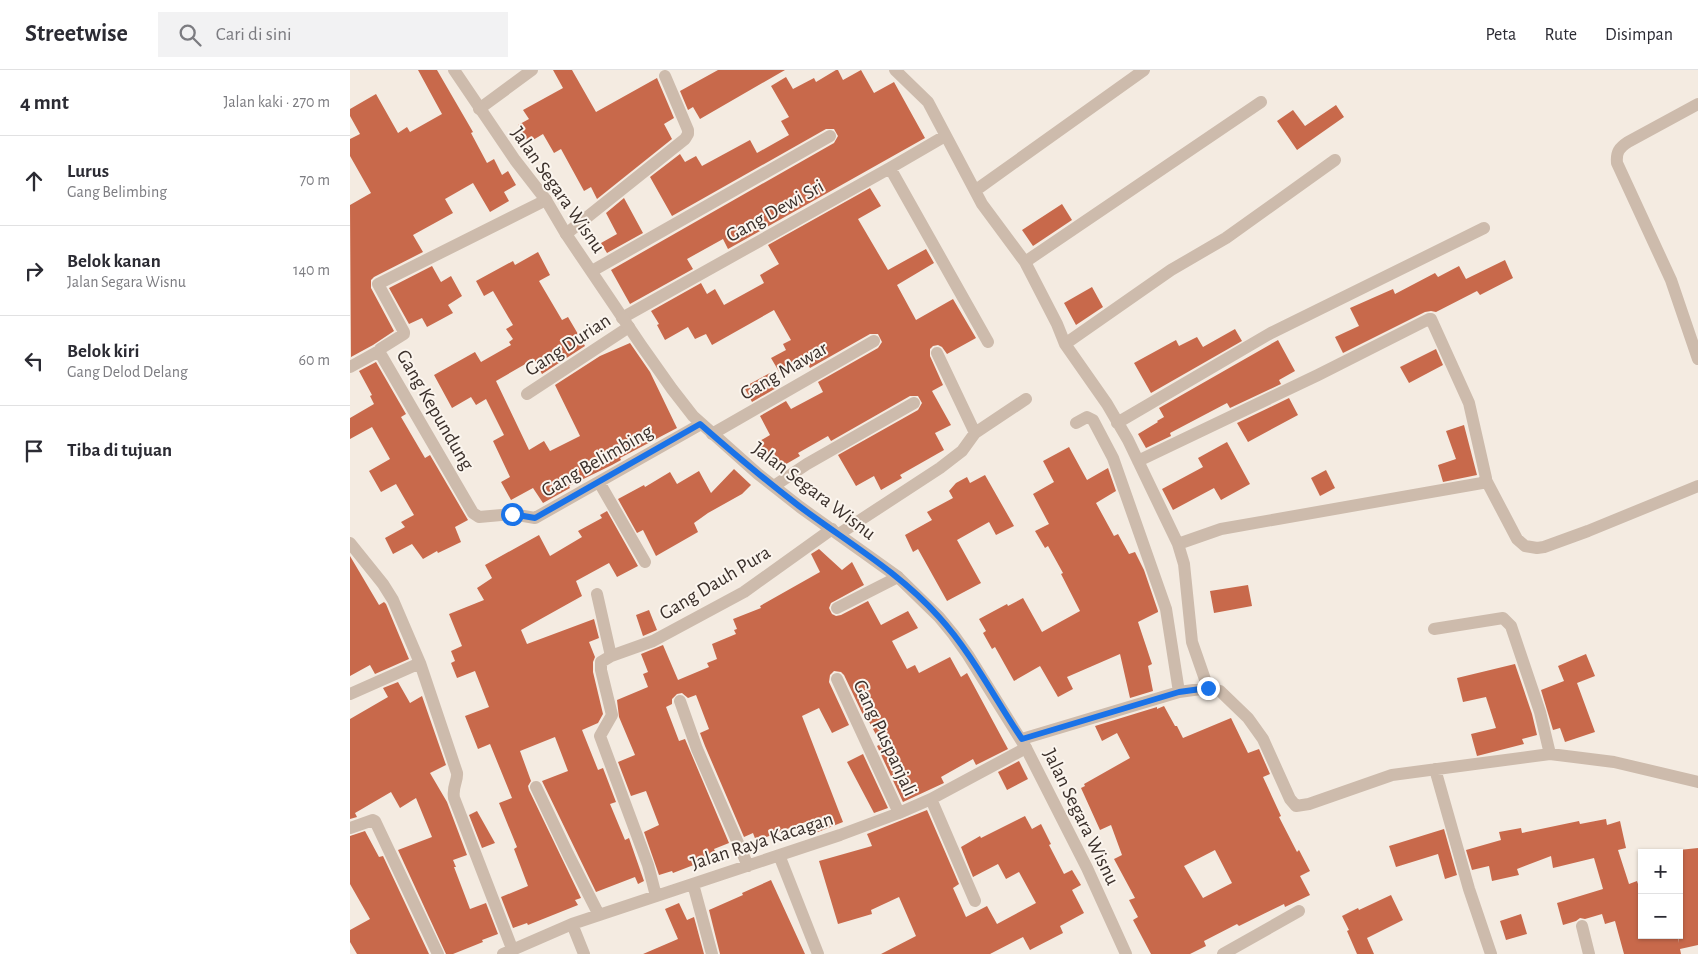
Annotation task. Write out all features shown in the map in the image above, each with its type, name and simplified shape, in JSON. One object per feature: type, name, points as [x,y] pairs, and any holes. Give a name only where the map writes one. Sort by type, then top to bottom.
[{"type":"street","name":"Jalan Segara Wisnu","points":[[454,70],[514,160],[546,200],[566,234],[625,322],[672,389],[700,424],[800,507],[898,577],[939,617],[953,634],[1024,744],[1087,868],[1126,954]]},
{"type":"street","points":[[479,109],[532,70]]},
{"type":"street","points":[[895,70],[928,102],[944,136],[976,190],[982,204],[1025,262],[1065,344],[1128,440],[1178,544],[1184,564],[1192,642],[1208,688],[1220,691],[1248,718],[1263,739],[1290,800],[1296,806],[1309,804],[1392,775],[1550,754],[1614,762],[1698,783]]},
{"type":"street","points":[[976,190],[1144,70]]},
{"type":"street","points":[[566,234],[685,139],[688,130],[665,76]]},
{"type":"street","points":[[1025,262],[1261,102]]},
{"type":"street","points":[[1698,104],[1628,142],[1620,148],[1616,155],[1616,162],[1671,280],[1698,359]]},
{"type":"street","points":[[592,271],[830,136]]},
{"type":"street","name":"Gang Dewi Sri","points":[[625,322],[944,136]]},
{"type":"street","points":[[1065,344],[1171,270],[1226,238],[1335,160]]},
{"type":"street","points":[[890,168],[988,342]]},
{"type":"street","name":"Gang Kepundung","points":[[479,517],[473,513],[379,351],[404,334],[404,332],[378,283],[546,200]]},
{"type":"street","points":[[1117,423],[1271,333],[1484,228]]},
{"type":"street","points":[[1138,461],[1432,319],[1469,403],[1486,480],[1517,539],[1525,546],[1536,548],[1588,531],[1698,486]]},
{"type":"street","name":"Gang Durian","points":[[527,394],[625,322]]},
{"type":"street","name":"Gang Mawar","points":[[712,434],[874,341]]},
{"type":"street","points":[[350,367],[379,351]]},
{"type":"street","points":[[937,353],[975,433]]},
{"type":"street","name":"Gang Dauh Pura","points":[[611,656],[654,641],[744,592],[836,532],[940,468],[962,450],[975,433],[1026,399]]},
{"type":"street","points":[[774,486],[807,464],[914,403]]},
{"type":"street","points":[[1076,423],[1087,417],[1093,420],[1113,458],[1166,609],[1179,692]]},
{"type":"street","name":"Gang Belimbing","points":[[479,517],[512,514],[535,518],[700,424]]},
{"type":"street","points":[[1178,544],[1221,529],[1486,480]]},
{"type":"street","points":[[599,482],[645,562]]},
{"type":"street","points":[[350,543],[383,584],[393,600],[420,663],[456,774],[457,778],[453,788],[454,798],[508,953]]},
{"type":"street","points":[[837,608],[898,577]]},
{"type":"street","points":[[597,594],[611,656],[601,662],[601,670],[612,715],[600,736],[648,866],[656,896]]},
{"type":"street","points":[[1434,629],[1503,618],[1511,626],[1540,712],[1550,754]]},
{"type":"street","points":[[350,694],[420,663]]},
{"type":"street","name":"Gang Puspanjali","points":[[837,679],[899,813]]},
{"type":"street","name":"Jalan Raya Kacagan","points":[[508,953],[572,924],[779,856],[899,813],[931,799],[1024,744],[1179,692],[1208,688]]},
{"type":"street","points":[[680,701],[698,749],[748,866]]},
{"type":"street","points":[[1435,769],[1469,889],[1491,954]]},
{"type":"street","points":[[536,787],[599,915]]},
{"type":"street","points":[[931,799],[975,901]]},
{"type":"street","points":[[350,828],[373,820],[375,821],[438,954]]},
{"type":"street","points":[[779,856],[818,954]]},
{"type":"street","points":[[693,884],[712,954]]},
{"type":"street","points":[[1223,954],[1299,911]]},
{"type":"street","points":[[572,924],[584,954]]},
{"type":"street","points":[[1582,926],[1589,954]]},
{"type":"building","points":[[418,70],[437,70],[473,132],[471,133],[487,163],[494,159],[502,175],[508,171],[516,185],[504,192],[509,201],[490,212],[473,183],[445,199],[453,213],[413,235],[423,252],[371,280],[371,288],[394,331],[351,357],[350,205],[371,193],[350,156],[350,139],[360,134],[350,116],[350,109],[376,94],[398,133],[407,127],[410,132],[442,114]]},
{"type":"building","points":[[553,70],[572,70],[596,112],[657,78],[674,118],[664,124],[672,139],[597,199],[591,187],[584,191],[561,149],[554,153],[543,134],[528,143],[518,125],[529,119],[523,110],[563,88]]},
{"type":"building","points":[[718,70],[785,70],[700,119],[693,107],[688,110],[680,91]]},
{"type":"building","points":[[838,70],[843,80],[861,70],[874,93],[894,82],[925,138],[728,249],[723,239],[687,259],[693,269],[630,304],[611,270],[834,143],[838,136],[834,129],[826,129],[672,216],[650,177],[680,154],[685,162],[696,156],[702,166],[750,140],[757,153],[789,135],[781,121],[789,117],[771,86],[786,77],[793,89],[814,78],[816,82]]},
{"type":"building","points":[[1336,105],[1344,117],[1297,150],[1277,121],[1293,110],[1305,126]]},
{"type":"building","points":[[870,188],[881,206],[858,219],[888,270],[926,249],[934,263],[897,285],[916,320],[953,299],[976,338],[947,354],[938,345],[930,349],[930,356],[943,385],[932,391],[951,425],[935,433],[944,450],[900,475],[902,478],[881,490],[874,476],[856,486],[838,455],[918,410],[922,403],[918,396],[910,396],[831,441],[828,436],[798,453],[800,456],[781,467],[774,453],[767,457],[758,442],[770,435],[760,416],[786,401],[791,409],[823,392],[818,382],[878,348],[882,342],[878,334],[870,334],[810,368],[806,361],[781,375],[771,358],[786,350],[783,344],[791,340],[774,310],[712,345],[706,334],[695,339],[688,327],[665,340],[657,325],[659,324],[651,311],[701,283],[707,294],[715,289],[724,305],[764,283],[760,275],[779,264],[768,245]]},
{"type":"building","points":[[624,198],[643,233],[607,253],[601,243],[617,234],[606,213]]},
{"type":"building","points":[[1062,204],[1072,220],[1033,246],[1022,230]]},
{"type":"building","points":[[538,252],[550,275],[539,281],[562,320],[568,317],[585,346],[542,374],[534,359],[496,381],[529,450],[544,441],[550,451],[580,436],[555,385],[600,356],[630,343],[650,372],[677,428],[620,458],[621,460],[612,465],[569,486],[570,488],[543,503],[533,488],[511,500],[501,482],[510,477],[493,441],[504,435],[486,399],[476,405],[471,397],[452,408],[434,375],[475,352],[481,362],[511,345],[509,342],[513,339],[506,329],[513,325],[493,291],[484,296],[476,281],[513,261],[515,265]]},
{"type":"building","points":[[1505,260],[1513,278],[1480,295],[1477,291],[1436,312],[1425,312],[1343,353],[1335,337],[1359,326],[1350,308],[1393,289],[1395,294],[1435,273],[1438,277],[1459,266],[1466,279]]},
{"type":"building","points":[[432,266],[441,282],[451,276],[462,296],[448,305],[453,313],[427,327],[422,318],[409,324],[389,288]]},
{"type":"building","points":[[1092,287],[1103,307],[1076,325],[1064,303]]},
{"type":"building","points":[[1235,329],[1242,341],[1151,393],[1134,363],[1176,340],[1179,346],[1197,337],[1203,347]]},
{"type":"building","points":[[1278,340],[1295,371],[1279,380],[1281,384],[1230,408],[1227,403],[1170,433],[1171,436],[1146,448],[1138,434],[1164,417],[1159,408]]},
{"type":"building","points":[[1436,349],[1443,365],[1409,383],[1400,367]]},
{"type":"building","points":[[376,362],[406,414],[401,417],[425,458],[430,455],[468,520],[455,527],[461,542],[438,553],[437,551],[423,559],[412,544],[393,554],[385,538],[405,527],[401,522],[414,515],[396,484],[381,492],[369,471],[390,459],[372,427],[350,439],[350,418],[374,404],[370,396],[372,395],[359,371]]},
{"type":"building","points":[[770,373],[778,387],[752,402],[744,387]]},
{"type":"building","points":[[1289,398],[1298,415],[1248,442],[1237,423]]},
{"type":"building","points":[[1464,425],[1477,475],[1443,482],[1438,465],[1456,459],[1446,431]]},
{"type":"building","points":[[1227,442],[1250,484],[1221,500],[1214,488],[1173,510],[1162,489],[1203,467],[1198,458]]},
{"type":"building","points":[[1069,447],[1087,480],[1108,468],[1116,491],[1096,503],[1114,536],[1118,534],[1129,554],[1135,552],[1144,570],[1158,611],[1138,622],[1152,664],[1148,666],[1153,691],[1130,698],[1120,654],[1067,677],[1073,689],[1058,697],[1040,666],[1014,681],[995,647],[992,649],[983,633],[986,631],[979,619],[1023,598],[1042,632],[1080,611],[1061,574],[1063,573],[1048,546],[1045,548],[1035,531],[1049,524],[1033,494],[1054,482],[1043,461]]},
{"type":"building","points":[[734,469],[751,485],[742,494],[694,523],[698,532],[656,556],[643,530],[637,533],[618,499],[644,485],[645,487],[670,472],[677,484],[699,471],[711,493]]},
{"type":"building","points":[[1326,470],[1335,488],[1320,496],[1311,478]]},
{"type":"building","points":[[985,475],[1014,526],[996,535],[989,522],[957,540],[981,583],[947,601],[918,549],[913,552],[905,535],[932,520],[927,512],[953,498],[949,491],[956,483],[967,477],[970,483]]},
{"type":"building","points":[[607,511],[638,566],[617,577],[609,563],[576,581],[582,596],[521,630],[527,644],[594,619],[599,638],[589,642],[595,657],[593,672],[603,714],[598,723],[582,730],[598,770],[603,768],[616,802],[610,804],[625,840],[629,838],[644,881],[638,884],[635,877],[596,892],[542,781],[568,771],[555,737],[520,751],[531,781],[528,786],[529,790],[581,898],[575,900],[578,905],[528,925],[527,923],[513,928],[501,897],[528,886],[514,849],[517,847],[499,803],[512,798],[490,744],[478,749],[465,716],[489,707],[475,671],[457,678],[451,663],[455,661],[451,651],[462,646],[449,614],[484,600],[477,588],[492,578],[485,565],[539,535],[550,556],[582,537],[578,531],[602,518],[600,515]]},
{"type":"building","points":[[819,549],[842,570],[852,562],[864,585],[831,603],[829,608],[832,614],[836,616],[841,615],[868,601],[881,625],[908,611],[918,628],[892,641],[907,669],[915,665],[919,673],[950,657],[961,677],[967,673],[1008,749],[976,765],[973,759],[941,777],[944,783],[903,802],[877,746],[881,744],[866,716],[864,717],[844,675],[841,672],[834,671],[830,675],[829,682],[849,725],[832,733],[819,708],[802,716],[843,822],[813,834],[808,821],[756,841],[753,833],[744,837],[705,746],[700,733],[709,729],[696,695],[688,698],[682,693],[677,694],[672,699],[672,704],[666,707],[679,741],[685,739],[729,843],[714,849],[717,856],[673,873],[672,871],[659,875],[644,832],[659,825],[646,791],[631,796],[618,762],[635,755],[619,717],[617,700],[648,687],[643,674],[648,672],[641,654],[663,645],[678,680],[709,667],[707,663],[717,659],[712,644],[736,634],[734,630],[737,629],[733,619],[761,608],[760,606],[820,572],[811,554]]},
{"type":"building","points":[[350,556],[379,605],[384,602],[386,604],[409,659],[375,674],[370,665],[350,676]]},
{"type":"building","points":[[1248,585],[1252,606],[1214,613],[1210,591]]},
{"type":"building","points":[[649,610],[657,630],[643,636],[636,615]]},
{"type":"building","points":[[1586,654],[1595,676],[1577,683],[1595,732],[1565,742],[1560,728],[1553,730],[1541,690],[1564,681],[1558,666]]},
{"type":"building","points":[[1515,664],[1537,735],[1522,739],[1524,744],[1477,756],[1471,734],[1496,728],[1486,697],[1463,702],[1457,678]]},
{"type":"building","points":[[398,682],[410,703],[422,696],[446,765],[430,773],[447,802],[467,855],[453,860],[456,867],[454,867],[470,909],[486,903],[498,934],[453,954],[446,954],[398,850],[432,837],[416,798],[400,808],[391,792],[355,813],[357,817],[350,819],[350,719],[388,697],[383,688]]},
{"type":"building","points":[[1164,706],[1183,738],[1231,718],[1248,753],[1259,749],[1270,774],[1263,777],[1281,816],[1279,817],[1297,852],[1299,850],[1310,871],[1300,876],[1310,895],[1285,907],[1284,904],[1239,926],[1237,924],[1204,941],[1206,946],[1190,954],[1151,954],[1133,920],[1138,917],[1129,900],[1135,898],[1114,859],[1122,855],[1111,825],[1100,830],[1081,788],[1085,786],[1084,784],[1130,758],[1117,733],[1102,741],[1095,726],[1157,707],[1157,709]],"holes":[[[1215,850],[1232,883],[1203,898],[1184,866]]]},
{"type":"building","points":[[863,754],[888,808],[874,813],[847,762]]},
{"type":"building","points":[[1019,761],[1028,779],[1007,790],[998,772]]},
{"type":"building","points":[[927,810],[959,884],[953,888],[966,917],[987,906],[997,924],[1036,903],[1019,872],[1006,879],[998,864],[973,877],[961,847],[980,836],[981,838],[1025,816],[1032,829],[1041,824],[1051,844],[1049,845],[1064,874],[1072,870],[1081,885],[1072,890],[1084,913],[1060,926],[1063,933],[1030,950],[1023,937],[990,954],[881,954],[916,936],[899,897],[871,910],[872,914],[838,924],[819,861],[872,846],[867,834]]},
{"type":"building","points":[[477,811],[495,843],[482,848],[469,815]]},
{"type":"building","points":[[1606,819],[1607,825],[1620,821],[1626,848],[1618,850],[1629,884],[1637,881],[1638,884],[1638,939],[1678,939],[1679,943],[1679,939],[1683,939],[1683,850],[1698,848],[1698,945],[1680,949],[1681,954],[1624,954],[1615,921],[1605,924],[1602,914],[1585,919],[1580,918],[1563,925],[1557,903],[1603,889],[1594,858],[1553,868],[1551,856],[1517,869],[1519,875],[1492,881],[1489,866],[1472,870],[1466,850],[1501,840],[1499,832],[1521,828],[1522,833],[1579,821],[1580,824]]},
{"type":"building","points":[[1444,829],[1457,875],[1445,879],[1438,854],[1396,867],[1389,846]]},
{"type":"building","points":[[365,831],[379,857],[383,856],[429,954],[357,954],[350,942],[350,930],[370,919],[350,884],[350,836]]},
{"type":"building","points":[[771,880],[805,954],[720,954],[709,910]]},
{"type":"building","points":[[1391,895],[1403,920],[1367,938],[1374,954],[1357,954],[1342,916]]},
{"type":"building","points":[[679,903],[687,920],[694,917],[704,954],[643,954],[678,939],[665,909]]},
{"type":"building","points":[[1521,914],[1527,934],[1506,940],[1500,921]]},
{"type":"route","points":[[512,514],[535,518],[700,424],[800,507],[898,577],[939,617],[968,655],[1022,739],[1179,692],[1208,688]]}]
